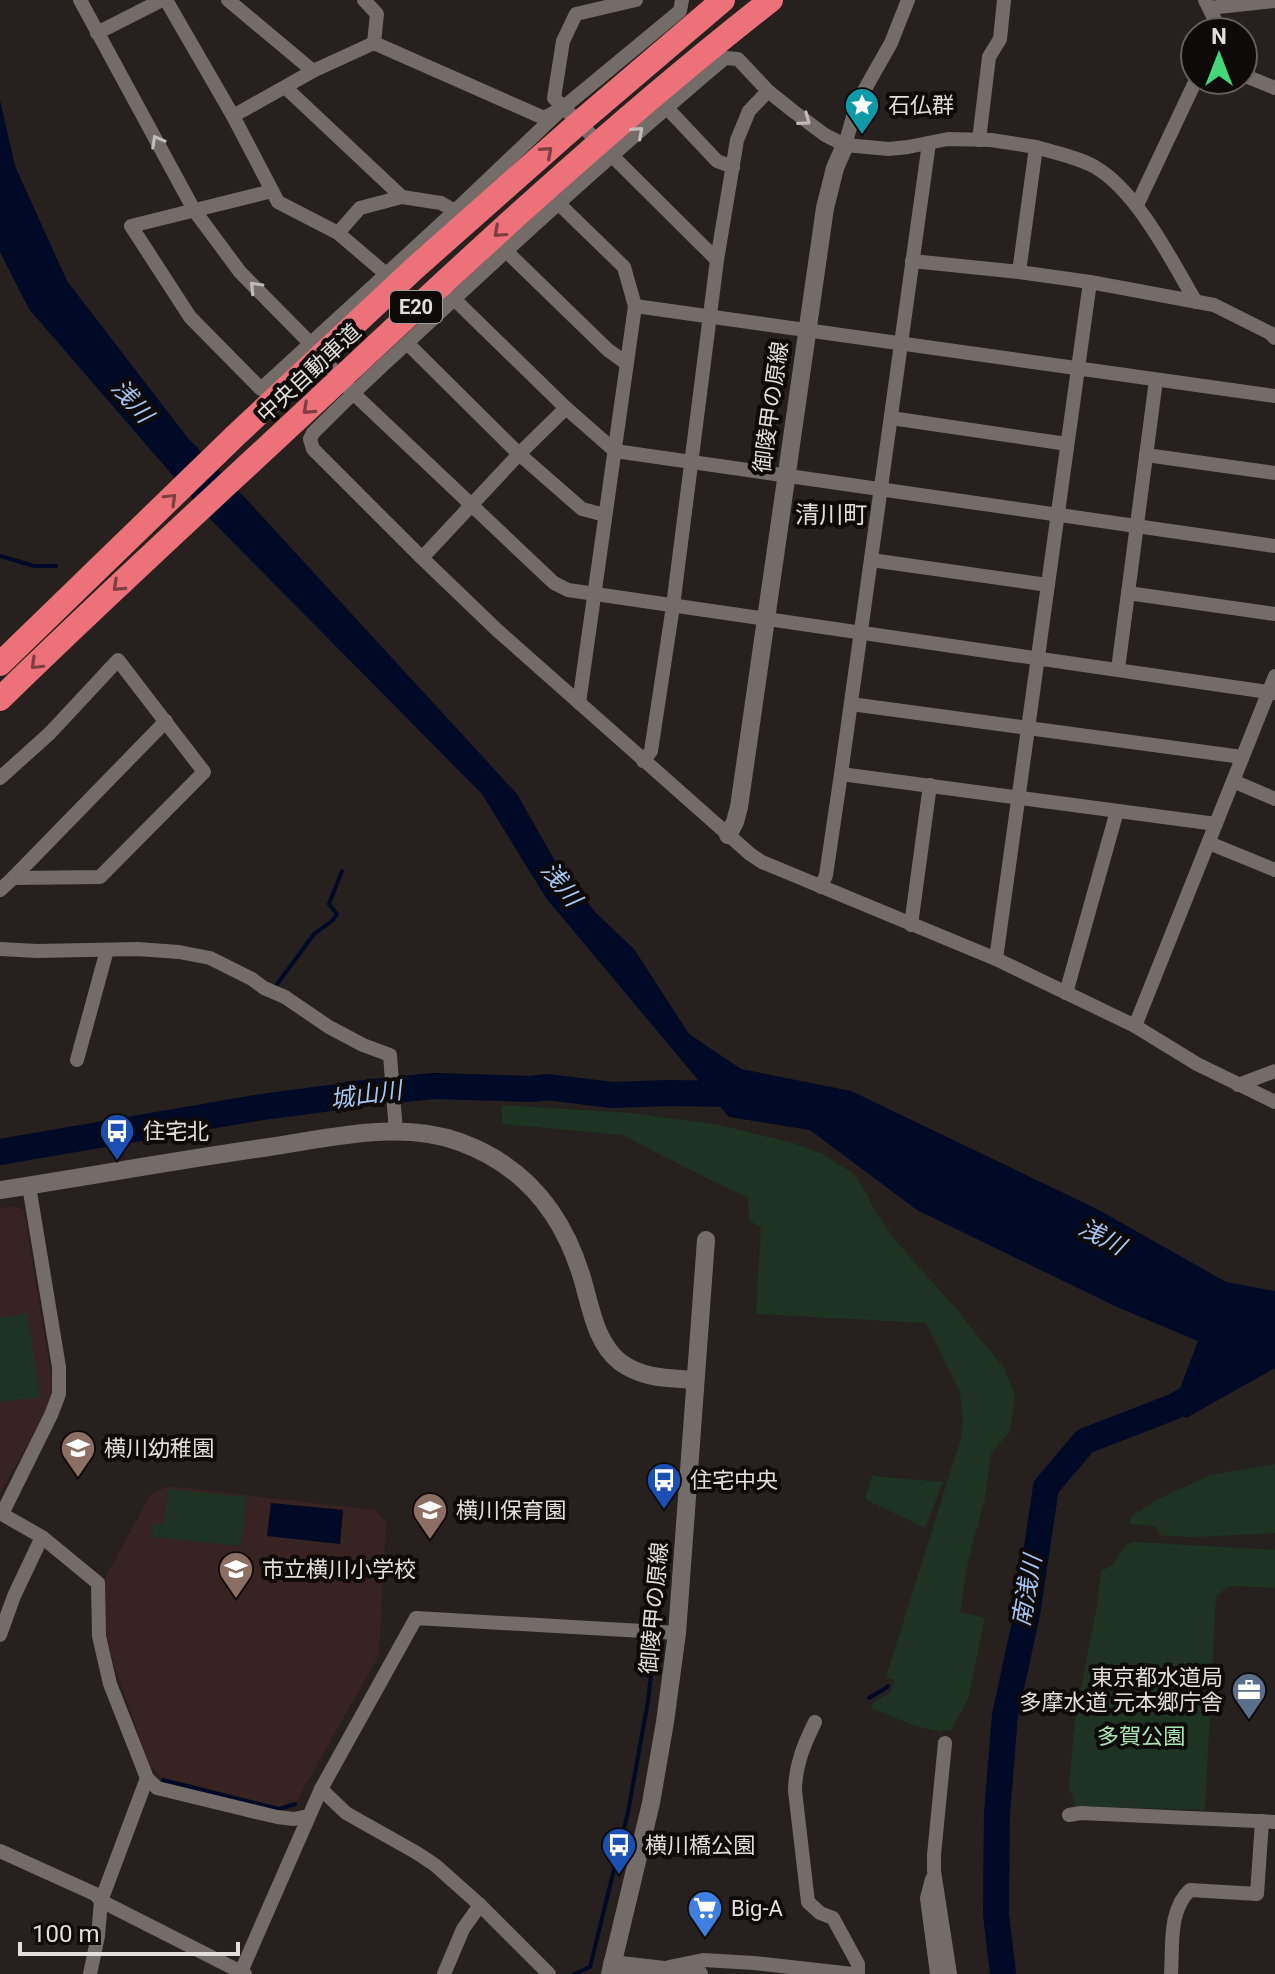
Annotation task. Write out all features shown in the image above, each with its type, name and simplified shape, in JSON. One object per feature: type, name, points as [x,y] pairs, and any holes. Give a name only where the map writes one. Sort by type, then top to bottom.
[{"type":"highway","name":"中央自動車道","points":[[0,699],[64,620],[236,435],[416,267],[723,0]]},
{"type":"highway","name":"中央自動車道","points":[[0,664],[64,620],[592,149],[771,0]]},
{"type":"street","points":[[80,0],[194,210],[240,272],[310,343],[353,393],[554,583],[568,590],[673,606],[1272,692]]},
{"type":"street","points":[[97,33],[164,0],[233,116],[278,202],[338,233],[386,274]]},
{"type":"street","points":[[228,0],[313,71]]},
{"type":"street","points":[[364,0],[377,14],[374,43]]},
{"type":"street","points":[[636,0],[576,14],[563,41],[554,98],[717,260]]},
{"type":"street","name":"御陵甲の原線","points":[[728,835],[739,807],[825,208],[857,103],[891,43],[908,0]]},
{"type":"street","points":[[979,140],[989,57],[1000,39],[1004,0]]},
{"type":"street","points":[[1207,4],[1275,1]]},
{"type":"street","points":[[272,191],[131,226],[190,317],[261,389],[564,107],[681,6],[725,58]]},
{"type":"street","points":[[233,116],[313,71],[374,43],[544,118],[564,107]]},
{"type":"street","points":[[1196,302],[1137,205],[1111,178],[1092,165],[1036,147],[979,140],[948,139],[889,149],[845,145],[825,135],[768,91],[738,59],[725,58],[453,298],[313,433],[311,444],[497,630],[750,854],[762,862],[996,959],[1135,1026],[1197,1064],[1275,1102]]},
{"type":"street","points":[[286,88],[402,197]]},
{"type":"street","points":[[643,761],[651,751],[673,606],[717,260],[737,140],[749,111],[768,91]]},
{"type":"street","points":[[1137,205],[1188,96]]},
{"type":"street","points":[[667,108],[717,161],[733,167]]},
{"type":"street","points":[[821,887],[826,875],[841,774],[929,143]]},
{"type":"street","points":[[1019,272],[1036,147]]},
{"type":"street","points":[[338,233],[360,208],[402,197],[441,203],[455,211]]},
{"type":"street","points":[[558,203],[624,267],[635,306],[579,703]]},
{"type":"street","points":[[506,251],[608,350],[626,363]]},
{"type":"street","points":[[912,261],[1090,282],[1214,305],[1275,338]]},
{"type":"street","points":[[996,959],[1090,282]]},
{"type":"street","points":[[453,298],[615,451],[1275,546]]},
{"type":"street","points":[[635,306],[1275,396]]},
{"type":"street","points":[[407,343],[519,454],[582,509],[605,515]]},
{"type":"street","points":[[1118,669],[1156,380]]},
{"type":"street","points":[[422,558],[566,408]]},
{"type":"street","points":[[891,418],[1067,444]]},
{"type":"street","points":[[1146,455],[1275,473]]},
{"type":"street","points":[[871,560],[1048,585]]},
{"type":"street","points":[[1128,593],[1275,614]]},
{"type":"street","points":[[0,778],[50,733],[118,660],[204,772],[100,877],[13,878]]},
{"type":"street","points":[[1135,1026],[1242,757],[1272,692],[1275,676]]},
{"type":"street","points":[[851,704],[1242,757]]},
{"type":"street","points":[[0,890],[166,721]]},
{"type":"street","points":[[841,774],[1216,824]]},
{"type":"street","points":[[1233,781],[1275,799]]},
{"type":"street","points":[[911,925],[930,785]]},
{"type":"street","points":[[1066,993],[1117,811]]},
{"type":"street","points":[[1209,843],[1275,870]]},
{"type":"street","points":[[0,949],[137,949],[210,958],[285,997],[329,1027],[390,1055],[396,1132]]},
{"type":"street","points":[[77,1060],[107,950]]},
{"type":"street","points":[[1238,1085],[1275,1071]]},
{"type":"street","points":[[0,1190],[355,1135],[396,1132],[437,1136],[459,1142],[496,1158],[518,1174],[550,1208],[573,1250],[600,1336],[610,1351],[629,1368],[651,1377],[695,1380]]},
{"type":"street","points":[[29,1186],[59,1367],[59,1394],[1,1513],[42,1537],[98,1583],[99,1636],[110,1684],[147,1778],[157,1788],[294,1819],[308,1816]]},
{"type":"street","name":"御陵甲の原線","points":[[611,1969],[651,1803],[677,1633],[706,1240]]},
{"type":"street","points":[[0,1635],[14,1596],[42,1537]]},
{"type":"street","points":[[0,1851],[95,1894],[101,1901],[242,1973],[321,1789],[416,1618],[677,1633]]},
{"type":"street","points":[[662,1972],[703,1960],[855,1974],[858,1964],[833,1918],[820,1913],[808,1902],[795,1778],[815,1722]]},
{"type":"street","points":[[945,1743],[934,1871],[950,1974]]},
{"type":"street","points":[[90,1974],[101,1901],[147,1778]]},
{"type":"street","points":[[321,1789],[346,1813],[435,1865],[549,1974]]},
{"type":"street","points":[[1069,1815],[1081,1813],[1268,1822],[1257,1894],[1190,1890],[1186,1893],[1175,1912],[1171,1974]]},
{"type":"street","points":[[934,1871],[927,1898],[937,1974]]},
{"type":"street","points":[[444,1974],[463,1929],[480,1905]]},
{"type":"street","points":[[611,1969],[699,1974]]},
{"type":"shaded area","points":[[15,1206],[24,1212],[51,1375],[51,1395],[44,1414],[0,1494],[0,1208]]},
{"type":"shaded area","points":[[169,1486],[375,1510],[386,1521],[379,1655],[295,1804],[279,1809],[163,1780],[149,1764],[113,1662],[105,1628],[105,1578],[151,1494]]},
{"type":"green space","points":[[502,1105],[630,1113],[714,1124],[790,1142],[823,1154],[855,1175],[896,1241],[1004,1368],[1015,1396],[1010,1432],[991,1453],[985,1498],[968,1560],[960,1612],[985,1618],[968,1699],[951,1731],[915,1726],[871,1708],[873,1703],[891,1692],[895,1680],[886,1677],[960,1441],[963,1421],[960,1392],[926,1323],[756,1314],[761,1228],[749,1220],[748,1198],[623,1135],[502,1124]]},
{"type":"green space","points":[[27,1313],[40,1397],[0,1402],[0,1318]]},
{"type":"green space","points":[[1275,1464],[1275,1533],[1162,1536],[1154,1526],[1130,1524],[1131,1517],[1158,1499],[1210,1475]]},
{"type":"green space","points":[[872,1476],[943,1482],[925,1528],[865,1499]]},
{"type":"green space","points":[[168,1489],[246,1497],[241,1546],[152,1537],[153,1524],[164,1525]]},
{"type":"green space","name":"多賀公園","points":[[1127,1544],[1275,1550],[1275,1588],[1229,1586],[1216,1596],[1205,1810],[1076,1806],[1069,1787],[1075,1719],[1101,1571],[1113,1564]]},
{"type":"water","name":"浅川","points":[[0,100],[15,166],[67,281],[187,437],[517,794],[555,861],[596,913],[634,949],[689,1034],[741,1069],[851,1091],[1097,1209],[1226,1282],[1275,1291],[1275,1368],[1186,1418],[1173,1407],[1198,1341],[1117,1307],[917,1210],[810,1130],[729,1117],[546,898],[482,794],[212,521],[29,309],[0,252]]},
{"type":"water","points":[[271,1503],[343,1510],[340,1544],[267,1536]]},
{"type":"waterway","points":[[0,556],[34,566],[56,566]]},
{"type":"waterway","points":[[275,987],[314,934],[337,914],[329,904],[342,871]]},
{"type":"waterway","name":"城山川","points":[[0,1152],[262,1107],[433,1086],[547,1087],[612,1095],[667,1093],[772,1097]]},
{"type":"waterway","name":"南浅川","points":[[1003,1974],[996,1914],[997,1813],[1005,1715],[1027,1614],[1046,1487],[1085,1441],[1173,1407],[1203,1391]]},
{"type":"waterway","points":[[574,1974],[590,1967],[628,1812],[653,1656]]},
{"type":"waterway","points":[[869,1698],[888,1686]]},
{"type":"waterway","points":[[163,1780],[279,1809],[295,1804]]},
{"type":"place","name":"石仏群","points":[[862,136]]},
{"type":"place","name":"住宅北","points":[[117,1162]]},
{"type":"place","name":"横川幼稚園","points":[[78,1479]]},
{"type":"place","name":"住宅中央","points":[[664,1511]]},
{"type":"place","name":"横川保育園","points":[[430,1541]]},
{"type":"place","name":"市立横川小学校","points":[[236,1600]]},
{"type":"place","name":"東京都水道局 多摩水道 元本郷庁舎","points":[[1249,1721]]},
{"type":"place","name":"横川橋公園","points":[[619,1876]]},
{"type":"place","name":"Big-A","points":[[705,1939]]},
{"type":"district","name":"清川町","points":[[831,515]]}]
